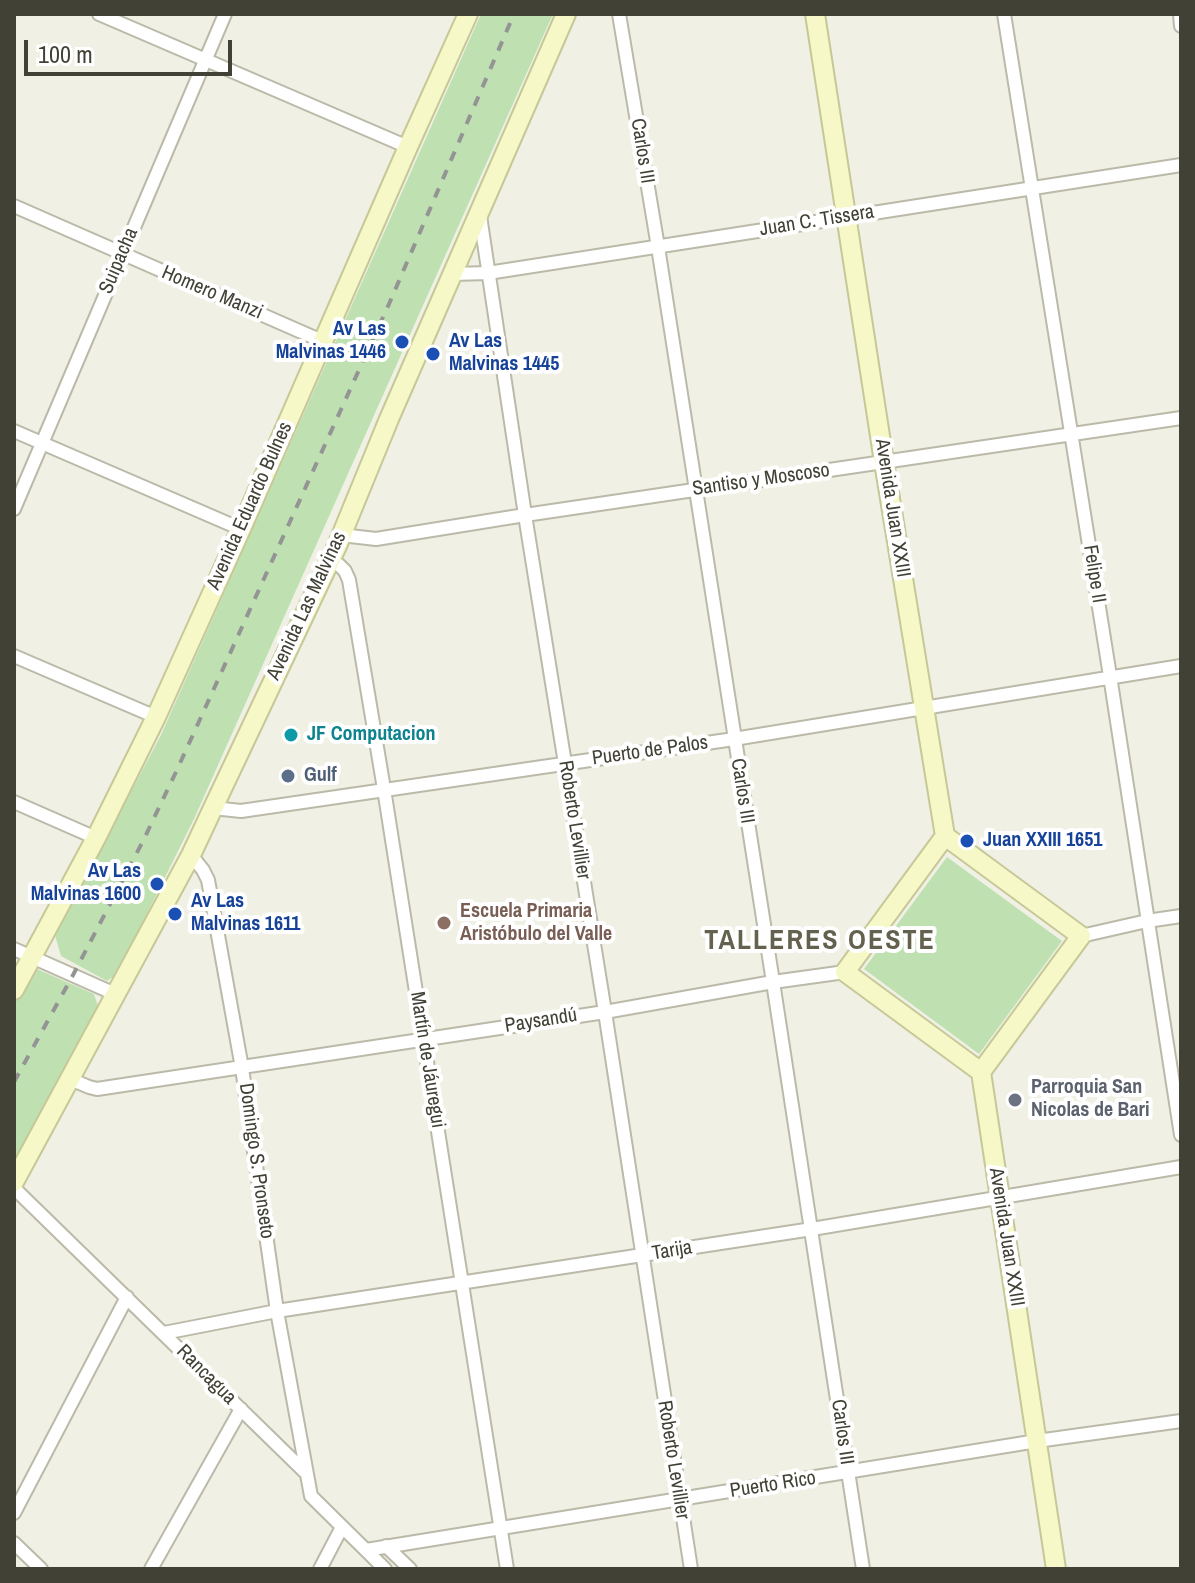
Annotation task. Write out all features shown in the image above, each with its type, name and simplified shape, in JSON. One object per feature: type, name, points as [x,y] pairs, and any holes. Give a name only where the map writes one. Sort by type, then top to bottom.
[{"type":"main road","name":"Avenida Eduardo Bulnes","points":[[14,990],[96,838],[156,717],[468,14]]},
{"type":"main road","name":"Avenida Las Malvinas","points":[[14,1185],[191,855],[330,560],[566,14]]},
{"type":"main road","name":"Avenida Juan XXIII","points":[[815,14],[945,836]]},
{"type":"main road","points":[[945,836],[1081,936],[981,1072],[845,972],[945,836]]},
{"type":"main road","name":"Avenida Juan XXIII","points":[[981,1072],[1056,1569]]},
{"type":"street","points":[[99,14],[408,147]]},
{"type":"street","name":"Suipacha","points":[[14,509],[225,14]]},
{"type":"street","name":"Carlos III","points":[[619,14],[658,247],[863,1569]]},
{"type":"street","name":"Felipe II","points":[[1004,14],[1181,1135]]},
{"type":"street","points":[[1180,14],[1181,26]]},
{"type":"street","name":"Juan C. Tissera","points":[[453,274],[488,273],[1181,165]]},
{"type":"street","name":"Homero Manzi","points":[[14,206],[322,341]]},
{"type":"street","name":"Roberto Levillier","points":[[480,213],[691,1569]]},
{"type":"street","name":"Santiso y Moscoso","points":[[341,535],[376,539],[1181,418]]},
{"type":"street","points":[[14,431],[241,529]]},
{"type":"street","name":"Martín de Jáuregui","points":[[330,560],[345,571],[349,580],[507,1569]]},
{"type":"street","points":[[14,656],[156,717]]},
{"type":"street","name":"Puerto de Palos","points":[[213,808],[241,811],[734,739],[1181,666]]},
{"type":"street","points":[[14,802],[96,838]]},
{"type":"street","name":"Domingo S. Pronseto","points":[[191,855],[208,880],[242,1068],[277,1311],[305,1472]]},
{"type":"street","points":[[1081,936],[1181,916]]},
{"type":"street","points":[[14,949],[115,994]]},
{"type":"street","name":"Paysandú","points":[[70,1079],[97,1089],[605,1012],[845,972]]},
{"type":"street","name":"Tarija","points":[[164,1333],[277,1311],[812,1229],[1181,1167]]},
{"type":"street","name":"Rancagua","points":[[14,1185],[305,1472],[311,1496],[385,1569]]},
{"type":"street","points":[[14,1513],[127,1297]]},
{"type":"street","points":[[151,1569],[241,1409]]},
{"type":"street","name":"Puerto Rico","points":[[366,1550],[1037,1441],[1181,1421]]},
{"type":"street","points":[[320,1569],[342,1527]]},
{"type":"street","points":[[14,1543],[41,1569]]},
{"type":"street","points":[[386,1546],[410,1569]]},
{"type":"green space","points":[[481,14],[553,14],[194,819],[117,974],[107,981],[61,956],[55,935],[161,735]]},
{"type":"green space","points":[[947,857],[1062,941],[979,1054],[864,969]]},
{"type":"green space","points":[[37,969],[94,994],[98,1006],[14,1160],[14,1003],[27,979]]},
{"type":"railway","points":[[14,1082],[73,975],[176,772],[389,304],[514,14]]},
{"type":"place","name":"Av Las Malvinas 1446","points":[[402,342]]},
{"type":"place","name":"Av Las Malvinas 1445","points":[[433,354]]},
{"type":"place","name":"JF Computacion","points":[[291,735]]},
{"type":"place","name":"Gulf","points":[[288,776]]},
{"type":"place","name":"Juan XXIII 1651","points":[[967,841]]},
{"type":"place","name":"Av Las Malvinas 1600","points":[[157,884]]},
{"type":"place","name":"Av Las Malvinas 1611","points":[[175,914]]},
{"type":"place","name":"Escuela Primaria Aristóbulo del Valle","points":[[444,923]]},
{"type":"place","name":"Parroquia San Nicolas de Bari","points":[[1015,1100]]},
{"type":"district","name":"TALLERES OESTE","points":[[820,941]]}]
